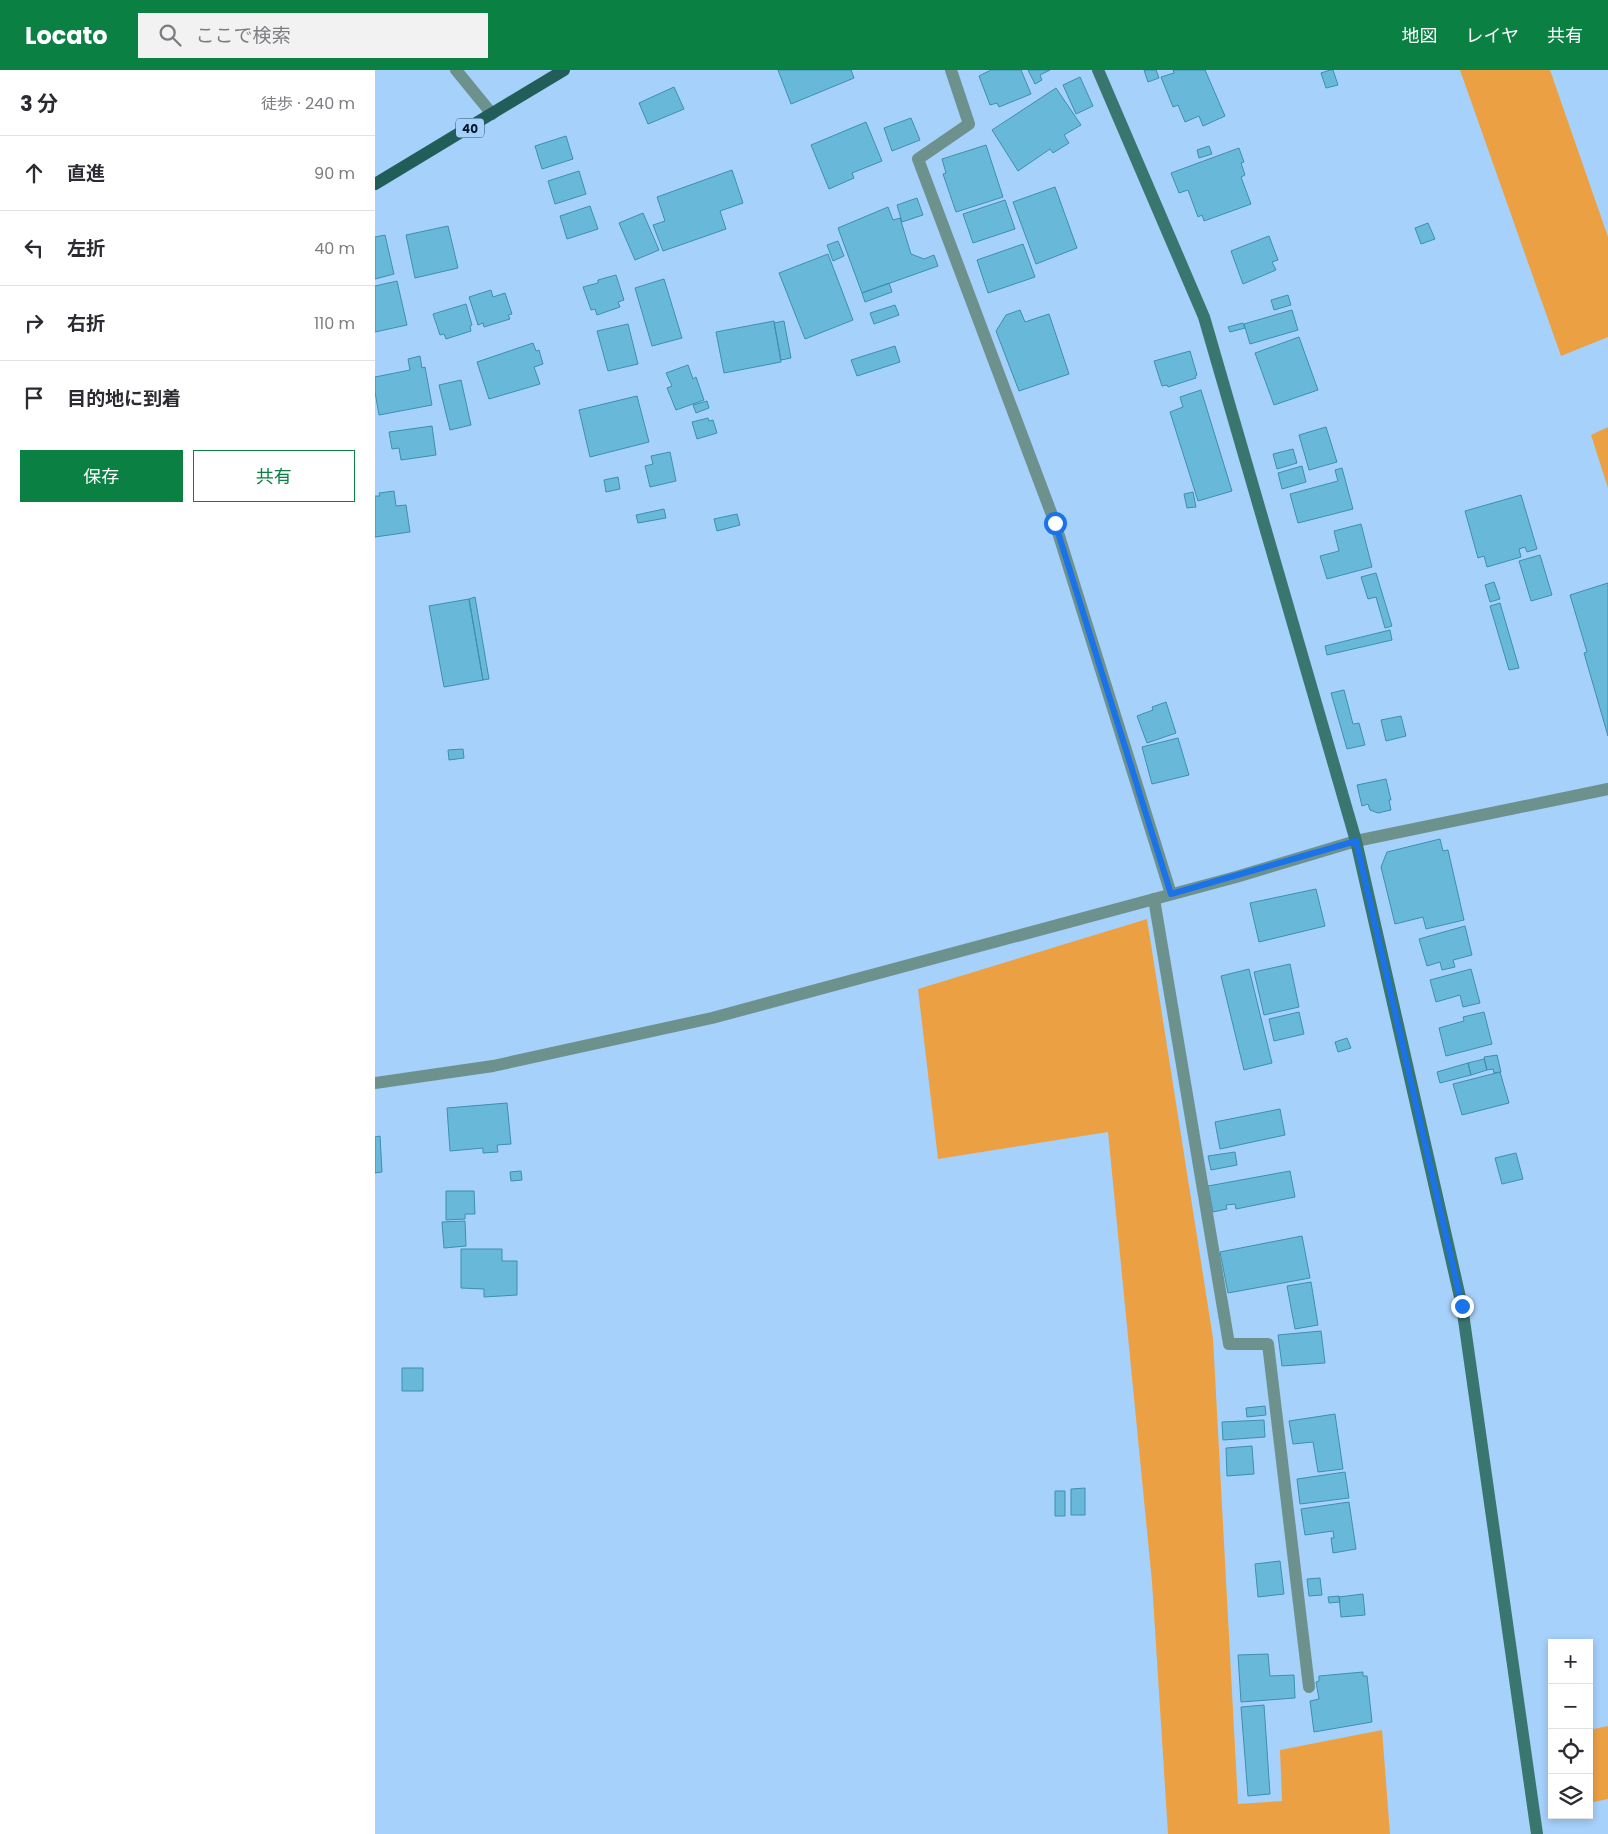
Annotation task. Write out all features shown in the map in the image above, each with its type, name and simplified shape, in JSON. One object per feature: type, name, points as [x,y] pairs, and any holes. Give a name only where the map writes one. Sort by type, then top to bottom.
[{"type":"main road","name":"40","points":[[375,184],[564,70]]},
{"type":"street","points":[[456,70],[492,114]]},
{"type":"street","points":[[951,70],[969,124],[918,159],[1055,523],[1171,894]]},
{"type":"street","points":[[1098,70],[1204,317],[1356,841],[1462,1306],[1537,1834]]},
{"type":"street","points":[[375,1083],[493,1066],[712,1018],[1154,899],[1356,841],[1608,789]]},
{"type":"street","points":[[1154,899],[1229,1344],[1268,1344],[1309,1687]]},
{"type":"shaded area","points":[[1460,70],[1550,70],[1608,237],[1608,337],[1561,356]]},
{"type":"shaded area","points":[[1608,427],[1608,488],[1591,435]]},
{"type":"shaded area","points":[[1147,919],[1213,1338],[1238,1804],[1282,1801],[1280,1750],[1382,1730],[1390,1834],[1168,1834],[1152,1582],[1108,1132],[938,1159],[918,989]]},
{"type":"shaded area","points":[[1608,1726],[1608,1799],[1593,1802],[1593,1774],[1593,1729]]},
{"type":"building","points":[[778,70],[851,70],[854,78],[791,104]]},
{"type":"building","points":[[991,70],[1021,70],[1031,94],[999,107],[997,103],[990,105],[979,76]]},
{"type":"building","points":[[1028,70],[1050,70],[1040,75],[1042,80],[1035,84]]},
{"type":"building","points":[[1144,70],[1156,70],[1159,78],[1148,82]]},
{"type":"building","points":[[1173,70],[1205,70],[1225,116],[1203,126],[1199,116],[1185,122],[1178,105],[1173,107],[1161,77],[1174,73]]},
{"type":"building","points":[[1333,70],[1338,85],[1326,88],[1321,73]]},
{"type":"building","points":[[1080,77],[1093,106],[1076,114],[1063,85]]},
{"type":"building","points":[[674,87],[684,109],[648,124],[639,103]]},
{"type":"building","points":[[1056,88],[1081,125],[1064,135],[1069,143],[1053,153],[1050,149],[1018,171],[992,130]]},
{"type":"building","points":[[911,118],[920,140],[892,151],[884,128]]},
{"type":"building","points":[[866,122],[882,161],[852,173],[854,178],[829,189],[811,145]]},
{"type":"building","points":[[566,136],[573,159],[542,169],[535,146]]},
{"type":"building","points":[[986,145],[1003,197],[956,212],[943,174],[946,173],[942,159]]},
{"type":"building","points":[[1209,146],[1212,154],[1199,158],[1197,150]]},
{"type":"building","points":[[1239,148],[1244,162],[1241,163],[1245,175],[1241,177],[1251,204],[1204,221],[1202,215],[1198,217],[1188,190],[1179,193],[1171,173]]},
{"type":"building","points":[[732,170],[743,203],[720,211],[726,229],[663,251],[653,225],[665,221],[657,197]]},
{"type":"building","points":[[579,171],[586,194],[555,204],[548,181]]},
{"type":"building","points":[[1055,187],[1077,248],[1036,264],[1013,202]]},
{"type":"building","points":[[917,198],[923,215],[902,222],[897,205]]},
{"type":"building","points":[[1005,200],[1015,229],[973,243],[963,214]]},
{"type":"building","points":[[590,206],[598,229],[567,239],[560,216]]},
{"type":"building","points":[[888,207],[893,220],[900,218],[911,254],[924,259],[934,255],[938,266],[862,293],[838,228]]},
{"type":"building","points":[[643,213],[659,250],[635,260],[619,223]]},
{"type":"building","points":[[1428,223],[1435,239],[1421,244],[1415,228]]},
{"type":"building","points":[[448,226],[458,268],[415,278],[406,235]]},
{"type":"building","points":[[385,235],[394,274],[375,279],[375,237]]},
{"type":"building","points":[[1269,236],[1278,260],[1272,262],[1276,270],[1243,284],[1231,251]]},
{"type":"building","points":[[838,241],[844,256],[833,261],[827,245]]},
{"type":"building","points":[[1023,244],[1035,277],[988,293],[977,260]]},
{"type":"building","points":[[828,254],[853,320],[805,339],[779,273]]},
{"type":"building","points":[[616,275],[624,300],[618,302],[620,307],[597,315],[595,309],[591,310],[583,287]]},
{"type":"building","points":[[664,279],[682,338],[652,346],[635,288]]},
{"type":"building","points":[[397,281],[407,325],[375,332],[375,286]]},
{"type":"building","points":[[889,283],[892,292],[865,302],[862,293]]},
{"type":"building","points":[[491,290],[493,297],[505,293],[512,314],[508,315],[510,319],[484,327],[483,323],[478,325],[469,297]]},
{"type":"building","points":[[1288,295],[1291,305],[1274,310],[1271,300]]},
{"type":"building","points":[[466,304],[472,325],[470,326],[471,331],[446,339],[444,334],[440,335],[433,314]]},
{"type":"building","points":[[895,305],[899,315],[874,324],[870,313]]},
{"type":"building","points":[[1020,310],[1025,322],[1049,314],[1069,374],[1019,391],[996,331],[1006,315]]},
{"type":"building","points":[[1292,310],[1298,330],[1250,344],[1244,324]]},
{"type":"building","points":[[774,321],[781,362],[724,373],[716,332]]},
{"type":"building","points":[[784,321],[791,358],[781,360],[774,323]]},
{"type":"building","points":[[1243,323],[1245,328],[1230,332],[1228,327]]},
{"type":"building","points":[[628,324],[638,364],[608,371],[597,331]]},
{"type":"building","points":[[1299,337],[1318,390],[1274,405],[1255,353]]},
{"type":"building","points":[[533,343],[536,351],[539,350],[543,364],[534,367],[540,384],[489,399],[477,362]]},
{"type":"building","points":[[895,346],[900,362],[857,376],[851,360]]},
{"type":"building","points":[[1190,351],[1197,375],[1195,376],[1196,378],[1168,387],[1167,385],[1162,386],[1154,361]]},
{"type":"building","points":[[420,356],[422,368],[425,367],[432,405],[379,415],[375,392],[375,377],[410,370],[408,359]]},
{"type":"building","points":[[688,365],[693,379],[696,377],[704,400],[676,410],[667,388],[672,386],[666,373]]},
{"type":"building","points":[[461,380],[471,425],[450,430],[439,385]]},
{"type":"building","points":[[1201,390],[1232,491],[1198,501],[1170,412],[1183,407],[1180,397]]},
{"type":"building","points":[[637,396],[649,442],[590,457],[579,410]]},
{"type":"building","points":[[707,401],[709,408],[696,413],[693,405]]},
{"type":"building","points":[[708,418],[709,421],[713,420],[717,433],[697,439],[692,422]]},
{"type":"building","points":[[432,426],[436,455],[401,460],[399,448],[392,449],[389,432]]},
{"type":"building","points":[[1326,427],[1337,462],[1309,470],[1299,435]]},
{"type":"building","points":[[1293,449],[1297,463],[1277,469],[1273,454]]},
{"type":"building","points":[[670,452],[676,481],[650,487],[645,466],[653,464],[651,456]]},
{"type":"building","points":[[1302,466],[1306,482],[1282,489],[1278,473]]},
{"type":"building","points":[[1342,468],[1353,509],[1298,523],[1290,494],[1338,481],[1335,470]]},
{"type":"building","points":[[618,477],[620,489],[606,492],[604,480]]},
{"type":"building","points":[[394,491],[396,506],[406,505],[410,532],[375,537],[375,496],[380,496],[379,493]]},
{"type":"building","points":[[1193,492],[1196,507],[1187,508],[1184,494]]},
{"type":"building","points":[[1521,495],[1537,549],[1527,552],[1525,547],[1519,549],[1521,557],[1487,567],[1484,556],[1478,558],[1465,511]]},
{"type":"building","points":[[664,509],[666,518],[638,523],[636,515]]},
{"type":"building","points":[[737,514],[740,525],[717,531],[714,519]]},
{"type":"building","points":[[1361,524],[1372,567],[1327,579],[1320,556],[1339,551],[1334,531]]},
{"type":"building","points":[[1540,555],[1552,595],[1531,601],[1519,561]]},
{"type":"building","points":[[1376,573],[1392,626],[1385,628],[1376,597],[1368,599],[1361,577]]},
{"type":"building","points":[[1494,582],[1500,599],[1490,602],[1485,585]]},
{"type":"building","points":[[1608,583],[1608,736],[1584,653],[1587,652],[1570,595]]},
{"type":"building","points":[[475,597],[489,679],[483,680],[469,599]]},
{"type":"building","points":[[469,599],[483,680],[444,687],[429,606]]},
{"type":"building","points":[[1500,603],[1519,668],[1509,670],[1490,606]]},
{"type":"building","points":[[1390,630],[1392,640],[1327,655],[1325,646]]},
{"type":"building","points":[[1344,690],[1353,724],[1359,723],[1365,745],[1347,749],[1331,693]]},
{"type":"building","points":[[1166,702],[1176,733],[1147,743],[1137,716],[1153,710],[1152,707]]},
{"type":"building","points":[[1401,716],[1406,736],[1386,741],[1381,720]]},
{"type":"building","points":[[1178,738],[1189,775],[1152,784],[1142,747]]},
{"type":"building","points":[[463,749],[464,758],[449,760],[448,750]]},
{"type":"building","points":[[1386,779],[1391,800],[1389,800],[1391,810],[1378,813],[1370,810],[1368,804],[1362,806],[1357,785]]},
{"type":"building","points":[[1440,839],[1443,851],[1448,850],[1464,920],[1426,929],[1423,917],[1395,924],[1381,867],[1387,852]]},
{"type":"building","points":[[1316,889],[1325,926],[1259,942],[1250,903]]},
{"type":"building","points":[[1465,926],[1472,955],[1453,960],[1455,967],[1442,970],[1440,962],[1427,966],[1419,939]]},
{"type":"building","points":[[1290,964],[1299,1007],[1264,1015],[1254,972]]},
{"type":"building","points":[[1249,969],[1272,1063],[1244,1070],[1221,976]]},
{"type":"building","points":[[1471,969],[1480,1003],[1463,1007],[1460,995],[1436,1002],[1430,980]]},
{"type":"building","points":[[1299,1012],[1304,1034],[1274,1041],[1269,1019]]},
{"type":"building","points":[[1484,1012],[1492,1044],[1446,1056],[1439,1028],[1464,1021],[1463,1017]]},
{"type":"building","points":[[1347,1038],[1351,1048],[1338,1052],[1335,1042]]},
{"type":"building","points":[[1497,1055],[1501,1072],[1494,1073],[1493,1069],[1487,1070],[1484,1057]]},
{"type":"building","points":[[1484,1059],[1487,1070],[1471,1075],[1468,1063]]},
{"type":"building","points":[[1468,1063],[1471,1075],[1440,1083],[1437,1072]]},
{"type":"building","points":[[1500,1072],[1509,1103],[1462,1115],[1453,1084]]},
{"type":"building","points":[[507,1103],[511,1144],[497,1145],[498,1152],[483,1153],[483,1148],[450,1151],[447,1108]]},
{"type":"building","points":[[1280,1109],[1285,1135],[1220,1149],[1215,1122]]},
{"type":"building","points":[[380,1136],[382,1172],[375,1173],[375,1137]]},
{"type":"building","points":[[1235,1152],[1237,1165],[1211,1170],[1208,1156]]},
{"type":"building","points":[[1516,1153],[1523,1179],[1502,1184],[1495,1158]]},
{"type":"building","points":[[521,1171],[522,1180],[511,1181],[510,1172]]},
{"type":"building","points":[[1290,1171],[1295,1197],[1236,1209],[1235,1204],[1226,1205],[1227,1209],[1213,1212],[1208,1186]]},
{"type":"building","points":[[446,1191],[474,1191],[475,1214],[465,1214],[465,1219],[446,1220]]},
{"type":"building","points":[[465,1221],[466,1246],[444,1248],[442,1222]]},
{"type":"building","points":[[1302,1236],[1310,1278],[1228,1293],[1220,1252]]},
{"type":"building","points":[[461,1249],[502,1249],[502,1261],[517,1261],[517,1295],[484,1297],[484,1289],[461,1288]]},
{"type":"building","points":[[1311,1282],[1318,1325],[1295,1329],[1287,1286]]},
{"type":"building","points":[[1321,1331],[1325,1363],[1282,1366],[1278,1335]]},
{"type":"building","points":[[402,1368],[423,1368],[423,1391],[402,1391]]},
{"type":"building","points":[[1265,1406],[1266,1415],[1247,1417],[1246,1408]]},
{"type":"building","points":[[1335,1414],[1343,1469],[1318,1472],[1313,1442],[1293,1444],[1289,1421]]},
{"type":"building","points":[[1264,1420],[1265,1437],[1223,1440],[1222,1422]]},
{"type":"building","points":[[1252,1446],[1254,1474],[1227,1476],[1226,1448]]},
{"type":"building","points":[[1345,1472],[1349,1498],[1300,1504],[1297,1479]]},
{"type":"building","points":[[1085,1488],[1085,1515],[1071,1515],[1071,1489]]},
{"type":"building","points":[[1055,1491],[1065,1491],[1065,1516],[1055,1516]]},
{"type":"building","points":[[1349,1502],[1356,1549],[1333,1553],[1331,1538],[1334,1538],[1333,1531],[1305,1535],[1301,1509]]},
{"type":"building","points":[[1280,1561],[1284,1594],[1258,1597],[1255,1564]]},
{"type":"building","points":[[1320,1578],[1322,1595],[1309,1596],[1307,1579]]},
{"type":"building","points":[[1363,1594],[1365,1615],[1341,1617],[1339,1597]]},
{"type":"building","points":[[1339,1596],[1340,1602],[1329,1603],[1328,1597]]},
{"type":"building","points":[[1268,1654],[1270,1676],[1294,1675],[1295,1698],[1241,1702],[1238,1655]]},
{"type":"building","points":[[1363,1672],[1363,1676],[1367,1676],[1372,1722],[1314,1732],[1310,1701],[1319,1699],[1316,1682],[1319,1681],[1319,1676]]},
{"type":"building","points":[[1264,1705],[1270,1794],[1248,1796],[1241,1707]]},
{"type":"route","points":[[1055,523],[1171,894],[1236,877],[1356,841],[1462,1306]]}]
